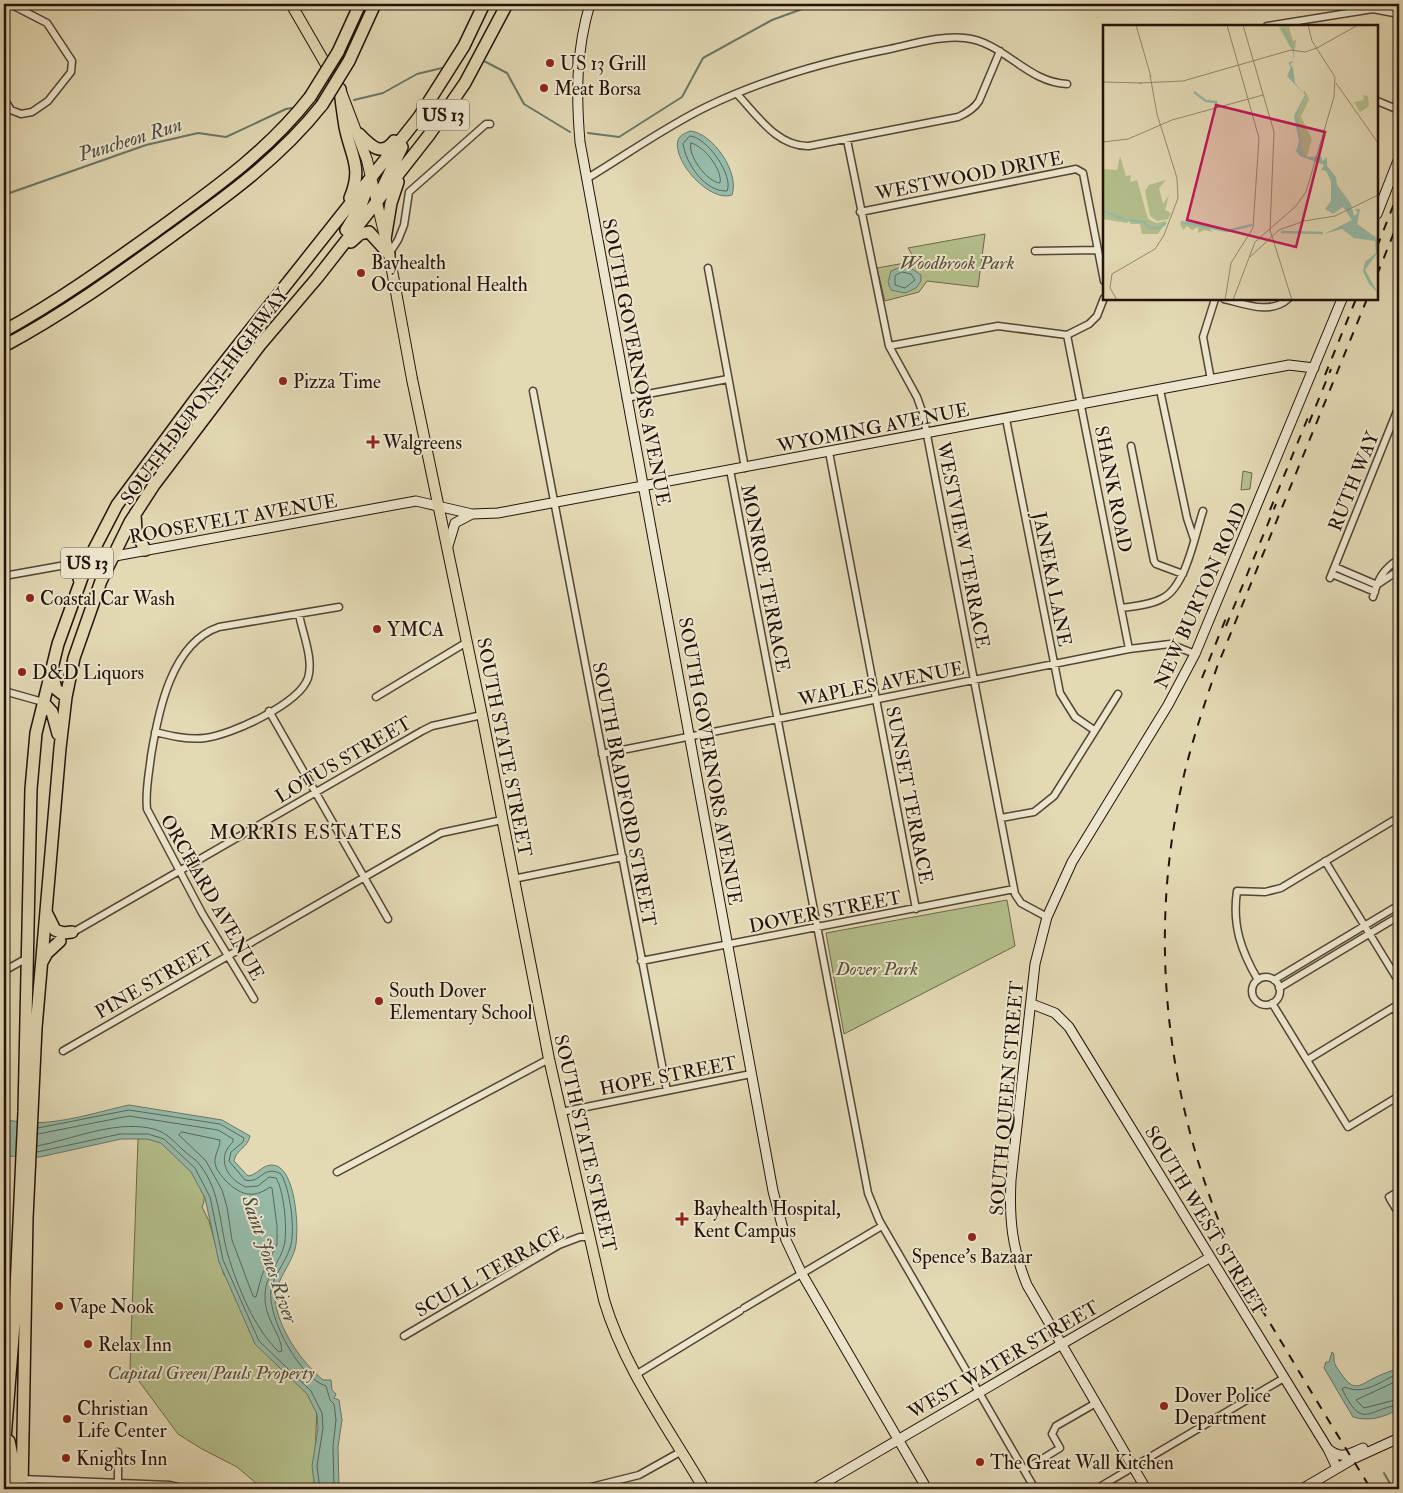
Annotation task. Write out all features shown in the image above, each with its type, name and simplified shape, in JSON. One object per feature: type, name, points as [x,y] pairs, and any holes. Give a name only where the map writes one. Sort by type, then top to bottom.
[{"type":"highway","points":[[4,331],[84,282],[225,180],[267,145],[310,97],[338,52],[360,4]]},
{"type":"highway","points":[[4,346],[93,292],[242,184],[294,138],[322,105],[349,62],[375,4]]},
{"type":"highway","name":"SOUTH DUPONT HIGHWAY","points":[[29,1113],[28,901],[31,789],[36,733],[51,666],[80,582],[117,505],[197,396],[419,117],[443,82],[464,46],[484,4]]},
{"type":"highway","name":"SOUTH DUPONT HIGHWAY","points":[[4,1452],[9,1310],[26,1164],[40,966],[60,748],[66,697],[74,658],[101,581],[135,514],[160,477],[260,346],[376,203],[465,83],[507,4]]},
{"type":"highway","points":[[359,134],[372,148],[380,150],[388,148],[443,82]]},
{"type":"highway","points":[[340,88],[345,129],[357,168],[354,187],[343,212]]},
{"type":"highway","points":[[376,203],[389,170],[419,117]]},
{"type":"highway","points":[[385,239],[391,203],[403,168]]},
{"type":"highway","points":[[260,346],[357,214],[371,177]]},
{"type":"highway","points":[[317,278],[354,238],[363,232],[369,232],[375,236],[389,254]]},
{"type":"highway","points":[[160,477],[170,456],[200,417],[203,405],[197,396]]},
{"type":"highway","points":[[135,514],[136,531],[145,550]]},
{"type":"highway","points":[[90,560],[99,567],[101,581]]},
{"type":"highway","points":[[68,564],[77,571],[80,582]]},
{"type":"highway","points":[[51,666],[56,689],[66,697]]},
{"type":"highway","points":[[43,702],[52,712],[56,721],[60,748]]},
{"type":"highway","points":[[28,901],[33,938],[36,943],[42,944]]},
{"type":"highway","points":[[46,910],[55,930],[63,933],[72,932]]},
{"type":"highway","points":[[40,966],[47,953],[60,941]]},
{"type":"highway","name":"SOUTH DUPONT HIGHWAY","points":[[14,1480],[27,1228],[26,1164]]},
{"type":"highway","points":[[7,1409],[14,1480]]},
{"type":"main road","name":"SOUTH STATE STREET","points":[[291,4],[340,88],[359,134],[371,177],[389,254],[549,1059],[607,1312],[620,1343],[704,1489]]},
{"type":"street","points":[[4,99],[11,110],[21,114],[32,112],[48,101],[71,72],[72,61],[47,23],[10,4]]},
{"type":"street","points":[[497,26],[512,4]]},
{"type":"street","name":"SOUTH GOVERNORS AVENUE","points":[[590,4],[582,37],[578,72],[580,142],[779,1218],[786,1240],[802,1274],[927,1489]]},
{"type":"street","points":[[1273,25],[1373,9],[1399,14]]},
{"type":"street","points":[[586,179],[694,114],[737,94],[841,59],[945,38],[977,40],[1000,51],[1040,78],[1067,84]]},
{"type":"street","points":[[737,94],[784,142],[809,146],[846,140],[958,117],[966,113],[976,107],[1000,51]]},
{"type":"street","points":[[1378,101],[1399,110]]},
{"type":"street","points":[[389,254],[398,240],[404,225],[410,192],[486,124],[490,124]]},
{"type":"street","name":"WESTVIEW TERRACE","points":[[846,140],[888,346],[917,397],[927,434],[1014,889],[1021,903],[1047,918]]},
{"type":"street","points":[[1378,211],[1399,158]]},
{"type":"street","name":"WESTWOOD DRIVE","points":[[860,212],[1076,169],[1083,173],[1098,250]]},
{"type":"street","points":[[1035,251],[1098,250],[1103,276]]},
{"type":"street","name":"MONROE TERRACE","points":[[708,268],[745,468]]},
{"type":"street","points":[[888,346],[998,326],[1067,335],[1089,324],[1097,316],[1103,300]]},
{"type":"street","points":[[1211,380],[1203,337],[1215,300]]},
{"type":"street","points":[[1228,300],[1264,308],[1278,305],[1286,300]]},
{"type":"street","name":"NEW BURTON ROAD","points":[[1047,918],[1072,862],[1168,705],[1195,654],[1342,300]]},
{"type":"street","name":"SHANK ROAD","points":[[1067,335],[1129,649]]},
{"type":"street","name":"WYOMING AVENUE","points":[[438,505],[474,514],[498,513],[1289,366],[1314,368]]},
{"type":"street","points":[[626,398],[728,378]]},
{"type":"street","points":[[1160,390],[1187,518],[1194,539]]},
{"type":"street","name":"SOUTH BRADFORD STREET","points":[[533,391],[667,1091]]},
{"type":"street","name":"RUTH WAY","points":[[1375,591],[1332,573],[1399,406]]},
{"type":"street","name":"JANEKA LANE","points":[[1006,419],[1054,664],[1064,702],[1075,718],[1094,730]]},
{"type":"street","points":[[1131,446],[1154,561],[1156,564],[1183,574]]},
{"type":"street","name":"SUNSET TERRACE","points":[[829,452],[916,909]]},
{"type":"street","name":"MONROE TERRACE","points":[[730,470],[818,927],[858,1151],[868,1193],[882,1226],[930,1305],[1035,1489]]},
{"type":"street","name":"ROOSEVELT AVENUE","points":[[4,576],[409,502],[425,501],[438,505]]},
{"type":"street","points":[[1122,608],[1163,599],[1172,592],[1183,574],[1203,511]]},
{"type":"street","points":[[447,549],[454,523],[474,514]]},
{"type":"street","points":[[1375,591],[1381,574],[1388,566],[1399,559]]},
{"type":"street","points":[[1375,591],[1399,570]]},
{"type":"street","name":"ORCHARD AVENUE","points":[[254,999],[178,870],[147,809],[145,797],[155,732],[170,679],[186,652],[202,635],[219,627],[339,607]]},
{"type":"street","points":[[155,732],[193,738],[218,736],[242,727],[299,692],[307,678],[309,661],[299,614]]},
{"type":"street","points":[[376,697],[467,642]]},
{"type":"street","name":"WAPLES AVENUE","points":[[602,754],[1129,649],[1170,644],[1195,654]]},
{"type":"street","points":[[4,691],[43,702]]},
{"type":"street","points":[[1001,818],[1034,812],[1044,806],[1054,796],[1118,694]]},
{"type":"street","points":[[269,712],[388,919]]},
{"type":"street","name":"LOTUS STREET","points":[[42,944],[60,941],[72,932],[178,870],[428,728],[482,716]]},
{"type":"street","points":[[1258,980],[1238,938],[1235,920],[1237,891],[1257,892],[1281,888],[1399,817]]},
{"type":"street","name":"PINE STREET","points":[[62,1050],[445,831],[502,820]]},
{"type":"street","points":[[513,879],[622,857]]},
{"type":"street","points":[[1325,861],[1399,982]]},
{"type":"street","name":"DOVER STREET","points":[[642,961],[1014,889]]},
{"type":"street","points":[[1274,980],[1399,905]]},
{"type":"street","points":[[1279,988],[1399,916]]},
{"type":"street","name":"SOUTH QUEEN STREET","points":[[1047,918],[1035,964],[1011,1180],[1011,1228],[1027,1285],[1146,1489]]},
{"type":"street","points":[[4,971],[27,958]]},
{"type":"street","points":[[1265,977],[1274,980],[1279,988],[1278,996],[1272,1003],[1260,1004],[1254,998],[1252,989],[1258,980],[1265,977]]},
{"type":"street","points":[[1272,1003],[1348,1127],[1399,1096]]},
{"type":"street","name":"SOUTH WEST STREET","points":[[1032,1004],[1056,1012],[1069,1027],[1209,1258],[1328,1449],[1337,1468]]},
{"type":"street","points":[[1307,1060],[1397,1005],[1399,1016]]},
{"type":"street","points":[[338,1172],[549,1059]]},
{"type":"street","name":"HOPE STREET","points":[[561,1112],[751,1074]]},
{"type":"street","points":[[1399,1191],[1389,1198],[1399,1214]]},
{"type":"street","points":[[637,1374],[882,1226]]},
{"type":"street","name":"SCULL TERRACE","points":[[404,1336],[559,1245],[580,1237],[590,1237]]},
{"type":"street","name":"WEST WATER STREET","points":[[814,1489],[1209,1258]]},
{"type":"street","points":[[1096,1489],[1284,1378]]},
{"type":"street","points":[[1024,1470],[1060,1448],[1052,1434],[1056,1426],[1096,1403]]},
{"type":"street","points":[[1328,1449],[1336,1455],[1344,1456],[1399,1437]]},
{"type":"street","points":[[1302,1489],[1337,1468],[1399,1437]]},
{"type":"street","points":[[118,1452],[118,1486]]},
{"type":"street","points":[[582,1489],[639,1475],[682,1452]]},
{"type":"street","points":[[14,1480],[118,1486],[170,1485],[186,1489]]},
{"type":"green space","name":"Woodbrook Park","points":[[985,234],[978,287],[927,281],[919,292],[885,301],[877,268],[916,261],[908,248]]},
{"type":"green space","points":[[1243,471],[1252,473],[1250,489],[1241,490]]},
{"type":"green space","name":"Dover Park","points":[[1007,900],[1015,946],[844,1034],[826,933]]},
{"type":"green space","name":"Capital Green/Pauls Property","points":[[159,1136],[190,1169],[202,1189],[204,1198],[202,1207],[209,1221],[224,1275],[317,1403],[314,1489],[263,1489],[237,1467],[178,1434],[130,1369],[138,1139]]},
{"type":"water","points":[[690,131],[699,133],[707,139],[716,146],[723,156],[732,176],[732,195],[723,196],[713,193],[694,178],[687,169],[681,159],[678,140],[681,135]]},
{"type":"water","points":[[901,267],[912,269],[921,275],[921,281],[916,288],[905,293],[891,290],[888,282],[891,271]]},
{"type":"water","name":"Saint Jones River","points":[[129,1105],[222,1120],[250,1136],[247,1144],[237,1154],[234,1161],[248,1176],[271,1165],[279,1167],[286,1175],[294,1200],[297,1228],[295,1249],[276,1291],[276,1306],[283,1327],[300,1356],[323,1380],[331,1380],[332,1390],[336,1394],[334,1398],[339,1400],[342,1420],[338,1447],[339,1489],[315,1489],[312,1466],[318,1428],[317,1414],[307,1394],[255,1344],[219,1262],[205,1198],[191,1172],[161,1143],[147,1139],[121,1139],[40,1157],[4,1156],[4,1119],[19,1122],[51,1122]]},
{"type":"water","points":[[1332,1352],[1338,1370],[1353,1386],[1360,1385],[1399,1368],[1399,1409],[1377,1418],[1353,1417],[1324,1368],[1326,1362],[1329,1362]]},
{"type":"waterway","name":"Puncheon Run","points":[[588,133],[619,137],[682,97],[703,58],[772,20],[816,4]]},
{"type":"waterway","name":"Puncheon Run","points":[[482,60],[507,73],[524,104],[570,132]]},
{"type":"waterway","name":"Puncheon Run","points":[[354,100],[383,93],[417,74],[446,67]]},
{"type":"waterway","name":"Puncheon Run","points":[[4,195],[146,145],[198,133],[226,137],[292,108]]},
{"type":"waterway","points":[[1384,1473],[1393,1489]]},
{"type":"railway","points":[[1378,244],[1399,191]]},
{"type":"railway","points":[[1378,272],[1399,220]]},
{"type":"railway","points":[[1325,375],[1356,300]]},
{"type":"railway","points":[[1367,300],[1217,667],[1204,705],[1187,762],[1178,801],[1168,877],[1165,934],[1167,991],[1173,1048],[1183,1104],[1198,1159],[1216,1213],[1238,1266],[1254,1296],[1371,1489]]},
{"type":"railway","points":[[1309,423],[1331,369]]},
{"type":"railway","points":[[1270,510],[1309,415]]},
{"type":"railway","points":[[1226,626],[1276,504]]},
{"type":"railway","points":[[1202,678],[1226,618]]},
{"type":"place","name":"US 13 Grill","points":[[550,63]]},
{"type":"place","name":"Meat Borsa","points":[[544,88]]},
{"type":"place","name":"Bayhealth Occupational Health","points":[[361,273]]},
{"type":"place","name":"Pizza Time","points":[[283,381]]},
{"type":"place","name":"Walgreens","points":[[373,442]]},
{"type":"place","name":"Coastal Car Wash","points":[[30,598]]},
{"type":"place","name":"YMCA","points":[[377,629]]},
{"type":"place","name":"D&D Liquors","points":[[22,672]]},
{"type":"place","name":"South Dover Elementary School","points":[[379,1001]]},
{"type":"place","name":"Bayhealth Hospital, Kent Campus","points":[[682,1219]]},
{"type":"place","name":"Spence's Bazaar","points":[[972,1237]]},
{"type":"place","name":"Vape Nook","points":[[59,1306]]},
{"type":"place","name":"Relax Inn","points":[[88,1344]]},
{"type":"place","name":"Dover Police Department","points":[[1164,1406]]},
{"type":"place","name":"Christian Life Center","points":[[67,1419]]},
{"type":"place","name":"Knights Inn","points":[[66,1458]]},
{"type":"place","name":"The Great Wall Kitchen","points":[[980,1462]]},
{"type":"district","name":"MORRIS ESTATES","points":[[306,832]]}]
